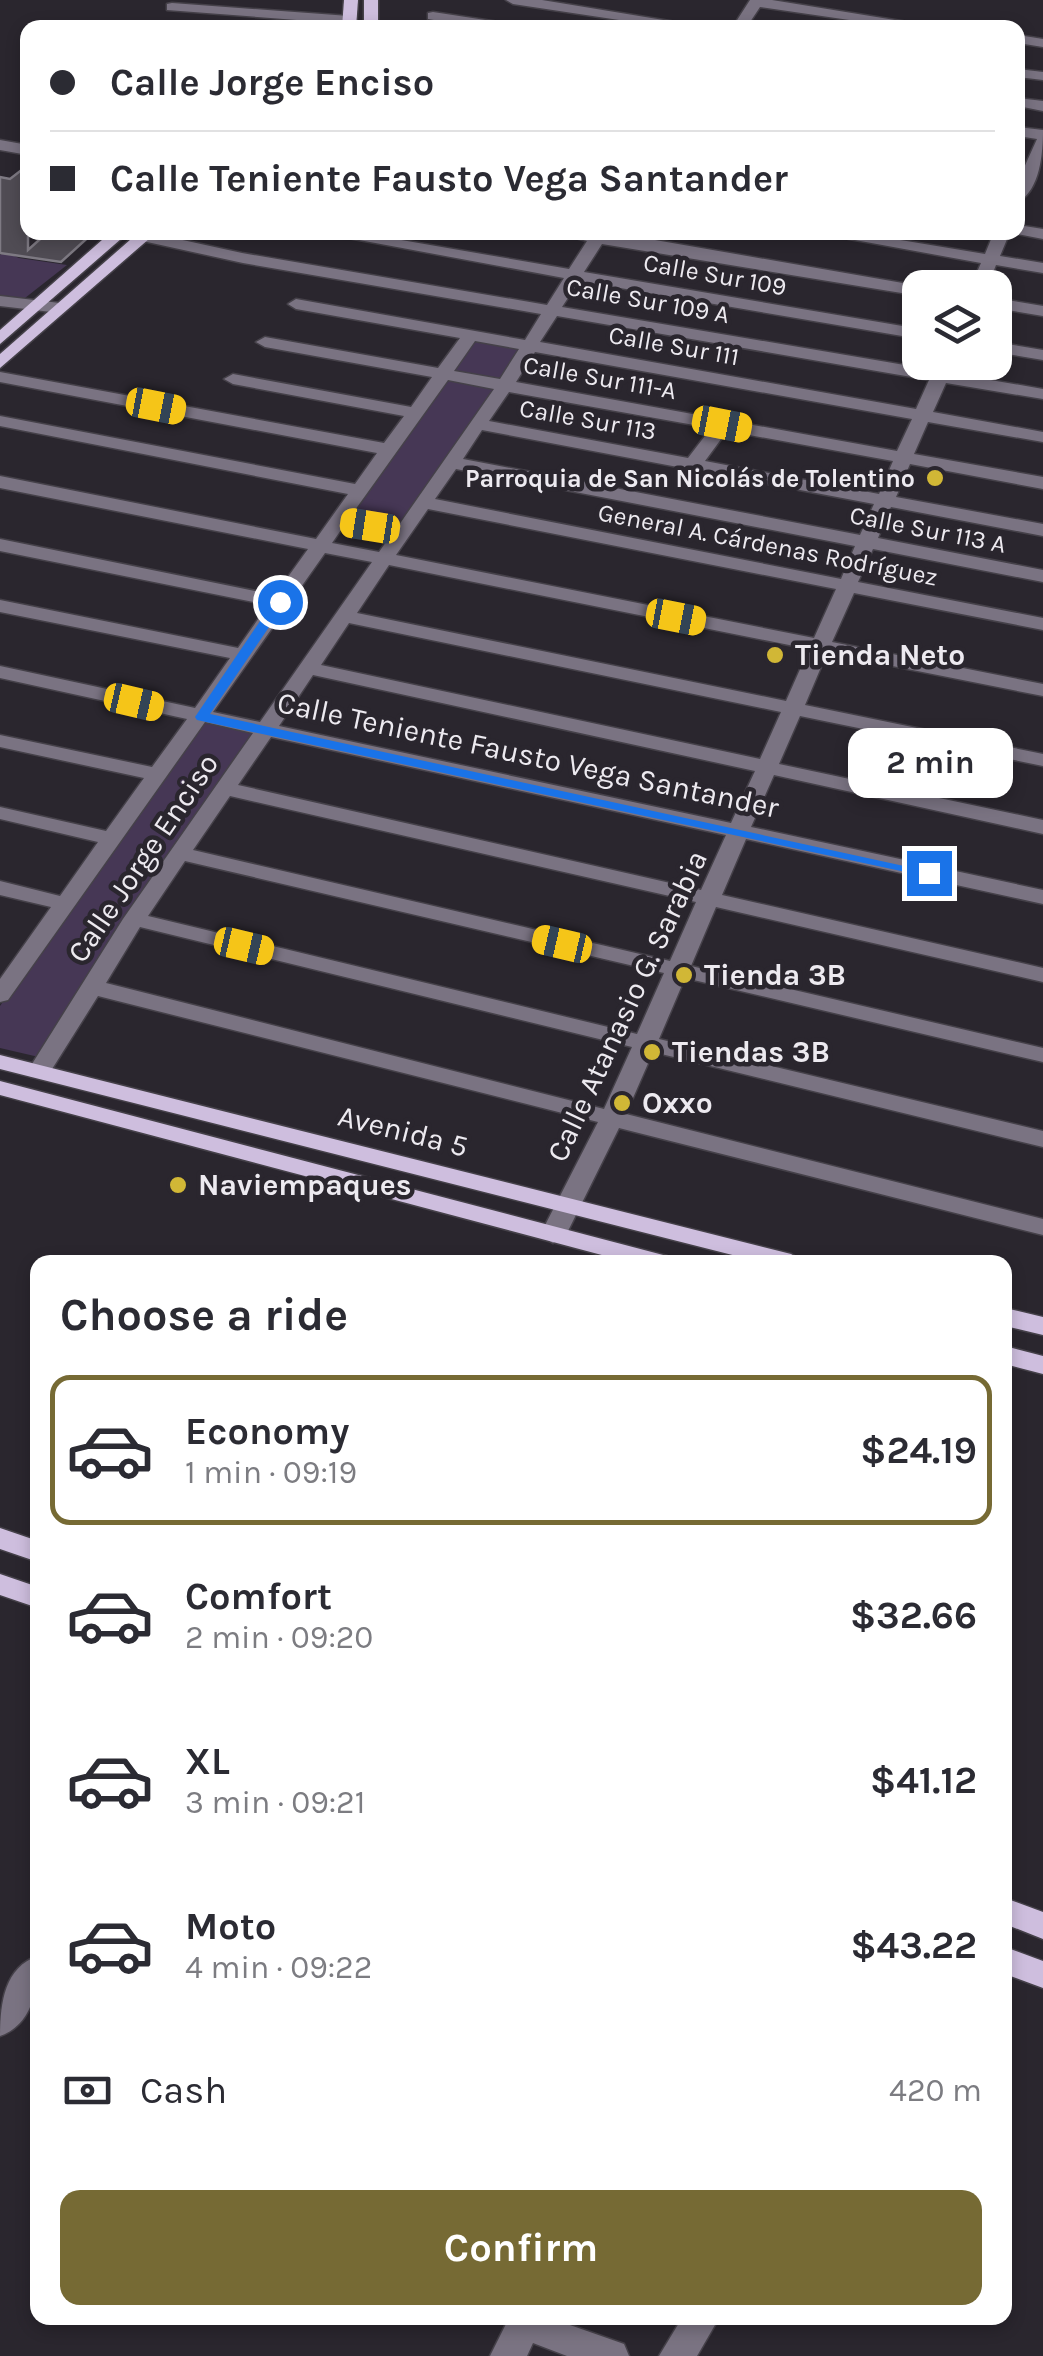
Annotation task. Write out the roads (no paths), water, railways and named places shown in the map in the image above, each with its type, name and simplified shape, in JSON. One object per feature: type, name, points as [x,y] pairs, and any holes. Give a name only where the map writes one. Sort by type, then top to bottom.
[{"type":"main road","points":[[5,334],[112,240]]},
{"type":"main road","points":[[0,363],[140,240]]},
{"type":"main road","points":[[65,280],[87,284]]},
{"type":"main road","points":[[5,334],[33,332]]},
{"type":"main road","name":"Avenida 5","points":[[0,1062],[763,1255]]},
{"type":"main road","name":"Avenida 5","points":[[0,1088],[631,1255]]},
{"type":"main road","points":[[1012,1319],[1043,1326]]},
{"type":"main road","points":[[1012,1357],[1043,1365]]},
{"type":"main road","points":[[0,1538],[30,1549]]},
{"type":"main road","points":[[0,1584],[30,1595]]},
{"type":"main road","points":[[1012,1914],[1043,1926]]},
{"type":"main road","points":[[1012,1963],[1043,1976]]},
{"type":"street","points":[[513,0],[650,20]]},
{"type":"street","points":[[757,1],[891,20]]},
{"type":"street","points":[[172,7],[314,20]]},
{"type":"street","points":[[243,20],[252,13]]},
{"type":"street","points":[[433,16],[459,20]]},
{"type":"street","points":[[1031,165],[1043,138]]},
{"type":"street","name":"Calle Sur 109 A","points":[[168,240],[238,256],[549,309],[902,363]]},
{"type":"street","name":"Calle Sur 109","points":[[369,240],[902,331]]},
{"type":"street","name":"Calle Jorge Enciso","points":[[39,1072],[134,920],[505,385],[549,309],[596,240]]},
{"type":"street","points":[[622,240],[902,288]]},
{"type":"street","points":[[868,240],[1043,268]]},
{"type":"street","points":[[985,270],[998,240]]},
{"type":"street","points":[[0,300],[60,308]]},
{"type":"street","name":"Calle Sur 111","points":[[296,304],[1043,436]]},
{"type":"street","points":[[1012,306],[1043,311]]},
{"type":"street","name":"Calle Jorge Enciso","points":[[0,995],[9,968],[66,904],[471,335]]},
{"type":"street","name":"Calle Sur 111-A","points":[[265,342],[1043,483]]},
{"type":"street","points":[[1012,350],[1043,355]]},
{"type":"street","points":[[0,377],[390,450]]},
{"type":"street","points":[[234,379],[416,413]]},
{"type":"street","name":"Calle Atanasio G. Sarabia","points":[[553,1235],[611,1120],[938,380]]},
{"type":"street","name":"Calle Sur 109 A","points":[[987,380],[1043,394]]},
{"type":"street","points":[[0,421],[360,491]]},
{"type":"street","name":"Calle Sur 113","points":[[478,424],[1043,530]]},
{"type":"street","points":[[693,464],[722,424]]},
{"type":"street","name":"Calle Sur 113 A","points":[[451,462],[1043,576]]},
{"type":"street","points":[[0,482],[1043,690]]},
{"type":"street","name":"General A. Cárdenas Rodríguez","points":[[424,503],[1043,624]]},
{"type":"street","points":[[338,521],[402,532]]},
{"type":"street","points":[[0,546],[280,602]]},
{"type":"street","points":[[0,606],[244,656]]},
{"type":"street","points":[[343,616],[1043,760]]},
{"type":"street","points":[[308,668],[1043,828]]},
{"type":"street","name":"Calle Teniente Fausto Vega Santander","points":[[0,672],[1043,897]]},
{"type":"street","points":[[0,740],[158,775]]},
{"type":"street","points":[[224,788],[1043,976]]},
{"type":"street","points":[[0,813],[113,838]]},
{"type":"street","points":[[180,853],[1043,1055]]},
{"type":"street","points":[[0,888],[66,904]]},
{"type":"street","points":[[134,920],[1043,1139]]},
{"type":"street","points":[[92,987],[1043,1227]]},
{"type":"street","points":[[0,2022],[30,1980]]},
{"type":"street","points":[[508,2356],[524,2325]]},
{"type":"street","points":[[536,2325],[611,2356]]},
{"type":"street","points":[[678,2356],[696,2325]]},
{"type":"place","name":"Parroquia de San Nicolás de Tolentino","points":[[935,478]]},
{"type":"place","name":"Tienda Neto","points":[[775,655]]},
{"type":"place","name":"Tienda 3B","points":[[684,975]]},
{"type":"place","name":"Tiendas 3B","points":[[652,1052]]},
{"type":"place","name":"Oxxo","points":[[622,1103]]},
{"type":"place","name":"Naviempaques","points":[[178,1185]]}]
